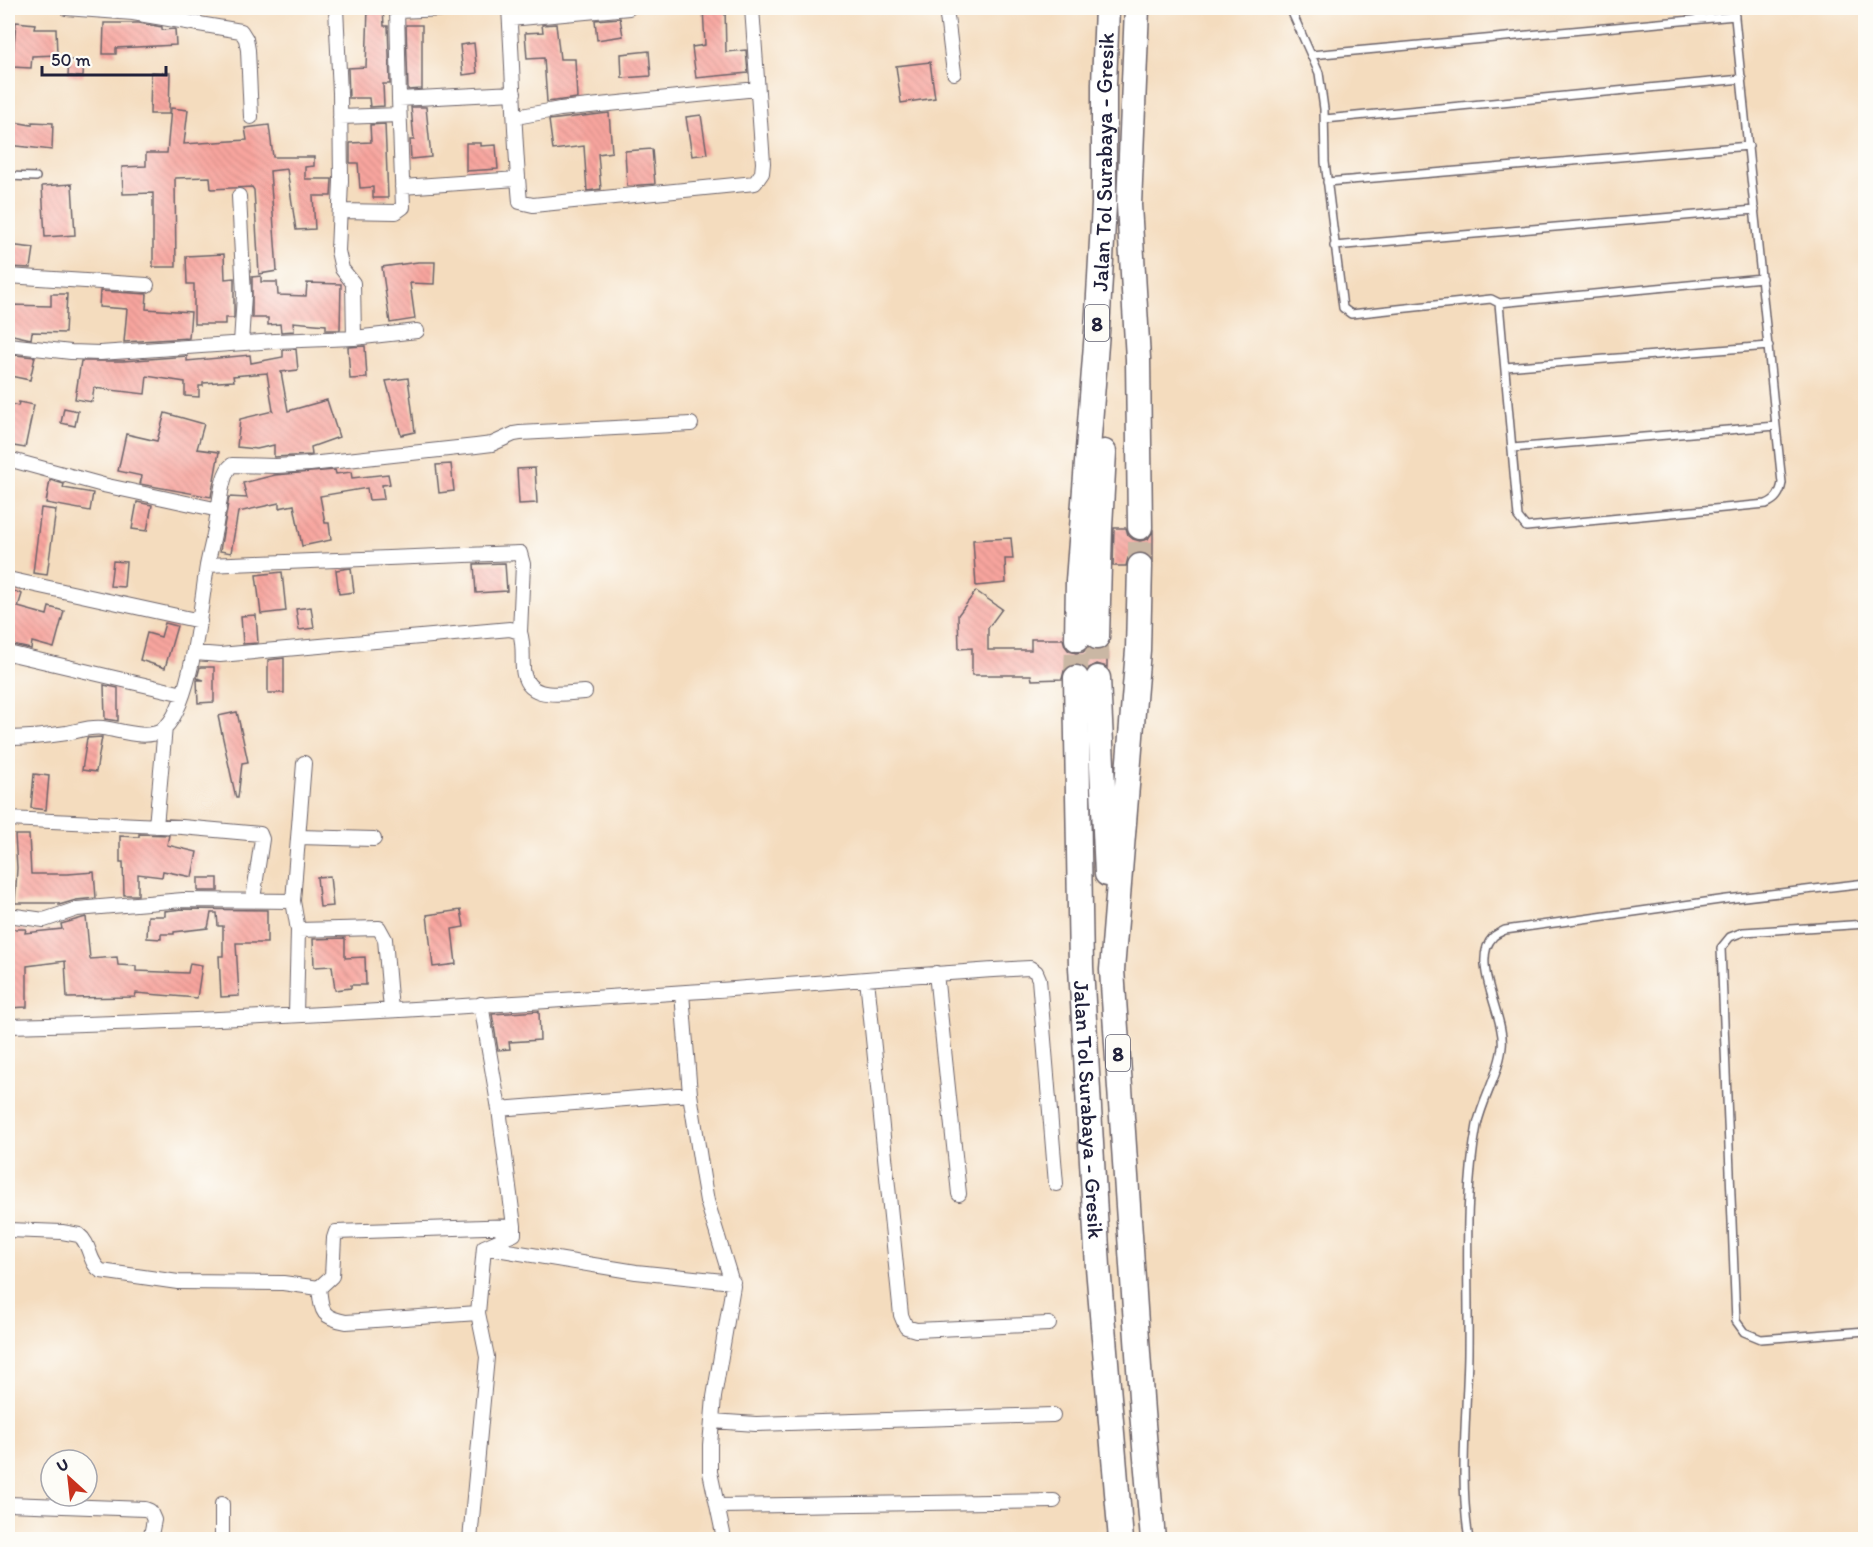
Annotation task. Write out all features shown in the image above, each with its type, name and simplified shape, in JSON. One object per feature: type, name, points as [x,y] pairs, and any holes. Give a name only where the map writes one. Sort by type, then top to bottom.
[{"type":"highway","name":"Jalan Tol Surabaya - Gresik","points":[[1107,8],[1104,84],[1104,205],[1078,581],[1087,638],[1100,527],[1115,294],[1129,205]]},
{"type":"highway","name":"Jalan Tol Surabaya - Gresik","points":[[1137,8],[1129,205],[1138,359],[1140,527]]},
{"type":"highway","name":"Jalan Tol Surabaya - Gresik","points":[[1112,970],[1138,650],[1140,566]]},
{"type":"highway","name":"Jalan Tol Surabaya - Gresik","points":[[1120,1539],[1098,1267],[1081,967],[1087,678],[1112,970],[1142,1412],[1153,1539]]},
{"type":"street","points":[[66,8],[133,13],[241,31],[246,39],[248,50],[251,117]]},
{"type":"street","points":[[336,8],[340,117],[338,251],[342,269],[353,284],[354,338]]},
{"type":"street","points":[[340,211],[399,211],[403,207],[397,9],[471,8]]},
{"type":"street","points":[[628,8],[510,13],[516,117],[515,150],[520,202],[533,205],[755,183],[762,173],[763,163],[752,8]]},
{"type":"street","points":[[946,8],[954,73]]},
{"type":"street","points":[[516,117],[560,109],[757,89]]},
{"type":"street","points":[[399,99],[514,93]]},
{"type":"street","points":[[340,117],[399,116]]},
{"type":"street","points":[[402,187],[518,179]]},
{"type":"street","points":[[239,195],[244,295],[241,343]]},
{"type":"street","points":[[8,276],[147,285]]},
{"type":"street","points":[[8,345],[71,352],[100,352],[354,338],[417,331]]},
{"type":"street","points":[[8,738],[48,736],[101,727],[142,734],[156,733],[165,727],[175,714],[183,694],[195,652],[207,565],[225,476],[232,465],[298,465],[476,446],[492,444],[520,433],[691,424]]},
{"type":"street","points":[[8,459],[103,485],[219,510]]},
{"type":"street","points":[[207,565],[520,553],[523,564],[520,632],[524,642],[525,680],[529,686],[544,694],[585,692]]},
{"type":"street","points":[[8,579],[200,621]]},
{"type":"street","points":[[195,652],[220,655],[510,629],[520,632]]},
{"type":"street","points":[[8,652],[183,694]]},
{"type":"street","points":[[156,826],[165,727]]},
{"type":"street","points":[[296,1014],[298,930],[293,901],[304,763]]},
{"type":"street","points":[[8,819],[156,826],[260,834],[262,840],[253,899]]},
{"type":"street","points":[[298,837],[374,838]]},
{"type":"street","points":[[8,915],[44,920],[77,909],[183,900],[293,901]]},
{"type":"street","points":[[298,930],[380,928],[385,939],[391,1010]]},
{"type":"street","points":[[8,1026],[130,1023],[481,1005],[1030,968],[1036,972],[1039,979],[1056,1184]]},
{"type":"street","points":[[936,973],[959,1194]]},
{"type":"street","points":[[867,980],[901,1315],[906,1327],[915,1330],[1049,1324]]},
{"type":"street","points":[[682,993],[690,1094],[707,1201],[733,1282],[712,1421],[710,1472],[724,1538],[722,1539]]},
{"type":"street","points":[[481,1005],[499,1109],[514,1234],[484,1247]]},
{"type":"street","points":[[499,1109],[690,1094]]},
{"type":"street","points":[[319,1288],[332,1276],[336,1232],[513,1227]]},
{"type":"street","points":[[8,1230],[79,1235],[88,1246],[95,1267],[101,1271],[178,1282],[283,1283],[319,1288]]},
{"type":"street","points":[[484,1247],[636,1272],[733,1282]]},
{"type":"street","points":[[470,1539],[487,1357],[478,1313],[484,1247]]},
{"type":"street","points":[[319,1288],[325,1314],[331,1319],[346,1322],[478,1313]]},
{"type":"street","points":[[712,1421],[756,1424],[1053,1415]]},
{"type":"street","points":[[718,1506],[1054,1501]]},
{"type":"street","points":[[8,1504],[145,1509],[150,1511],[154,1520],[150,1539]]},
{"type":"street","points":[[222,1504],[222,1539]]},
{"type":"lane","points":[[1290,8],[1319,73],[1324,119],[1324,162],[1341,303],[1347,312],[1352,314],[1491,299],[1499,303],[1762,278]]},
{"type":"lane","points":[[1499,303],[1518,517],[1526,527],[1766,504],[1777,497],[1782,483],[1734,8]]},
{"type":"lane","points":[[1311,54],[1735,16]]},
{"type":"lane","points":[[1324,119],[1742,79]]},
{"type":"lane","points":[[1327,182],[1749,146]]},
{"type":"lane","points":[[8,176],[36,177]]},
{"type":"lane","points":[[1334,246],[1755,210]]},
{"type":"lane","points":[[1505,367],[1768,346]]},
{"type":"lane","points":[[1512,448],[1776,426]]},
{"type":"lane","points":[[1469,1539],[1464,1472],[1468,1394],[1469,1196],[1477,1125],[1500,1060],[1503,1044],[1485,962],[1486,949],[1493,937],[1505,930],[1727,898],[1866,883]]},
{"type":"lane","points":[[1866,924],[1743,932],[1730,937],[1722,948],[1736,1321],[1744,1332],[1761,1339],[1866,1331]]},
{"type":"building","points":[[368,8],[383,8],[384,26],[388,26],[390,84],[383,84],[384,106],[370,107],[369,98],[349,98],[348,68],[366,67]]},
{"type":"building","points":[[703,8],[725,8],[726,52],[746,50],[748,73],[696,78],[692,47],[705,45]]},
{"type":"building","points":[[620,18],[623,36],[597,40],[595,20]]},
{"type":"building","points":[[16,22],[35,24],[34,29],[56,29],[57,55],[32,56],[31,68],[12,67]]},
{"type":"building","points":[[104,23],[139,23],[162,27],[162,30],[175,29],[176,45],[116,48],[116,54],[103,54]]},
{"type":"building","points":[[556,24],[560,59],[575,59],[577,98],[547,102],[544,58],[527,59],[525,33],[543,32],[542,25]]},
{"type":"building","points":[[406,25],[422,25],[422,89],[408,90]]},
{"type":"building","points":[[474,43],[477,73],[463,75],[460,45]]},
{"type":"building","points":[[649,51],[651,76],[622,78],[621,54]]},
{"type":"building","points":[[69,60],[84,61],[83,77],[68,76]]},
{"type":"building","points":[[930,62],[935,98],[901,103],[896,66]]},
{"type":"building","points":[[151,72],[170,73],[169,114],[150,114]]},
{"type":"building","points":[[411,107],[426,107],[431,157],[411,159],[410,140],[414,140]]},
{"type":"building","points":[[171,108],[188,110],[184,144],[247,140],[245,128],[269,125],[273,157],[314,157],[314,166],[305,167],[305,179],[332,179],[331,196],[313,196],[315,229],[296,230],[287,169],[270,171],[277,271],[259,274],[252,187],[211,189],[210,177],[175,178],[176,267],[153,267],[153,193],[123,194],[122,167],[146,166],[146,153],[167,153]]},
{"type":"building","points":[[609,113],[612,152],[598,154],[601,189],[587,191],[584,146],[553,150],[549,120]]},
{"type":"building","points":[[701,115],[707,154],[692,156],[686,117]]},
{"type":"building","points":[[8,121],[32,125],[32,122],[53,123],[52,150],[8,145]]},
{"type":"building","points":[[385,124],[388,198],[373,198],[373,187],[360,188],[358,163],[350,163],[350,143],[371,142],[370,125]]},
{"type":"building","points":[[466,143],[481,143],[481,146],[496,145],[498,169],[466,171]]},
{"type":"building","points":[[652,149],[655,184],[627,186],[625,151]]},
{"type":"building","points":[[72,184],[75,235],[45,237],[42,186]]},
{"type":"building","points":[[8,245],[34,248],[31,268],[8,267]]},
{"type":"building","points":[[224,254],[225,279],[234,278],[234,318],[225,318],[225,324],[194,324],[194,284],[187,284],[186,256]]},
{"type":"building","points":[[435,262],[434,284],[410,283],[415,319],[390,323],[382,267]]},
{"type":"building","points":[[261,276],[261,282],[277,282],[278,295],[306,296],[307,283],[341,284],[340,330],[326,330],[326,325],[293,322],[294,331],[281,332],[280,324],[268,325],[268,318],[252,318],[252,277]]},
{"type":"building","points":[[100,291],[147,294],[146,309],[191,312],[189,338],[124,342],[127,309],[99,307]]},
{"type":"building","points":[[51,294],[67,294],[65,333],[32,332],[31,339],[8,334],[8,305],[51,306]]},
{"type":"building","points":[[365,346],[367,378],[350,379],[348,347]]},
{"type":"building","points":[[296,349],[298,370],[281,372],[288,411],[327,400],[339,437],[311,447],[312,455],[274,457],[274,445],[257,449],[237,447],[240,419],[273,411],[267,373],[233,376],[234,381],[203,383],[203,386],[199,386],[199,397],[185,396],[185,382],[147,376],[145,394],[94,388],[92,402],[75,399],[81,361],[123,361],[187,356],[187,361],[250,355],[251,363],[283,357],[283,350]]},
{"type":"building","points":[[15,355],[35,357],[30,380],[10,376]]},
{"type":"building","points":[[408,378],[415,432],[401,435],[386,381]]},
{"type":"building","points":[[19,402],[34,405],[25,448],[8,445],[8,403],[18,406]]},
{"type":"building","points":[[64,408],[78,411],[75,426],[61,423]]},
{"type":"building","points":[[165,413],[204,424],[197,449],[219,452],[211,497],[140,484],[142,476],[118,471],[126,434],[157,441]]},
{"type":"building","points":[[451,464],[454,491],[439,493],[436,465]]},
{"type":"building","points":[[535,468],[537,503],[519,504],[517,469]]},
{"type":"building","points":[[335,470],[336,474],[351,472],[352,478],[388,474],[390,484],[382,485],[384,499],[369,500],[367,488],[320,496],[325,523],[329,523],[331,540],[302,546],[294,505],[279,508],[279,503],[238,512],[231,553],[220,551],[229,497],[247,498],[243,483],[275,475]]},
{"type":"building","points":[[50,480],[64,484],[63,488],[93,493],[90,511],[46,503]]},
{"type":"building","points":[[137,502],[152,505],[147,531],[132,529]]},
{"type":"building","points":[[41,508],[56,510],[47,575],[33,573]]},
{"type":"building","points":[[1114,528],[1126,528],[1128,535],[1140,541],[1148,539],[1153,531],[1153,562],[1148,554],[1140,552],[1128,558],[1126,566],[1113,566]]},
{"type":"building","points":[[1011,538],[1013,559],[1005,559],[1006,583],[976,586],[973,540]]},
{"type":"building","points":[[113,561],[126,562],[124,587],[110,586]]},
{"type":"building","points":[[505,563],[507,591],[476,593],[474,564]]},
{"type":"building","points":[[351,568],[354,592],[339,594],[336,570]]},
{"type":"building","points":[[282,572],[286,611],[261,614],[256,575]]},
{"type":"building","points":[[8,589],[22,594],[18,607],[47,615],[49,607],[64,611],[54,648],[32,642],[31,649],[8,644]]},
{"type":"building","points":[[976,591],[1002,609],[988,628],[988,650],[1031,650],[1031,639],[1063,639],[1069,651],[1076,653],[1088,648],[1097,651],[1107,647],[1107,667],[1097,664],[1087,669],[1075,664],[1064,671],[1062,679],[1032,680],[1031,675],[972,675],[972,648],[959,649],[958,615]]},
{"type":"building","points":[[311,607],[314,628],[299,630],[296,609]]},
{"type":"building","points":[[256,615],[258,643],[243,644],[241,616]]},
{"type":"building","points":[[165,623],[177,626],[165,668],[140,660],[147,633],[161,637]]},
{"type":"building","points":[[284,658],[284,693],[268,693],[268,660]]},
{"type":"building","points":[[200,667],[214,667],[214,702],[198,703],[197,680],[204,680],[197,678]]},
{"type":"building","points":[[104,685],[118,688],[118,721],[105,719]]},
{"type":"building","points":[[237,712],[248,762],[242,763],[238,798],[236,798],[218,716]]},
{"type":"building","points":[[102,737],[96,772],[82,770],[87,738]]},
{"type":"building","points":[[34,774],[49,776],[46,810],[31,808]]},
{"type":"building","points":[[139,834],[169,835],[167,845],[197,852],[192,877],[163,871],[162,877],[138,874],[138,895],[124,895],[120,836],[139,837]]},
{"type":"building","points":[[15,835],[29,835],[31,874],[94,872],[96,898],[59,905],[59,903],[15,903],[17,868]]},
{"type":"building","points":[[330,876],[333,906],[320,907],[317,877]]},
{"type":"building","points":[[198,878],[218,878],[218,891],[198,891]]},
{"type":"building","points":[[183,909],[267,910],[267,943],[236,943],[239,996],[221,997],[219,956],[223,956],[223,926],[218,926],[217,913],[211,913],[208,928],[161,934],[161,939],[147,938],[148,916],[165,916],[165,911]]},
{"type":"building","points":[[461,910],[464,927],[452,929],[456,964],[433,967],[427,915]]},
{"type":"building","points":[[86,917],[90,959],[117,957],[118,965],[136,966],[136,971],[188,973],[190,963],[202,965],[197,998],[136,993],[135,997],[67,998],[65,961],[27,966],[27,1007],[8,1008],[8,929],[26,929],[25,933],[62,929],[61,924]]},
{"type":"building","points":[[345,938],[345,958],[365,957],[366,985],[351,985],[351,988],[335,990],[332,966],[314,967],[313,939]]},
{"type":"building","points":[[539,1011],[540,1040],[509,1042],[510,1049],[498,1050],[492,1014]]},
{"type":"tunnel","points":[[1140,527],[1140,566]]},
{"type":"tunnel","points":[[1097,637],[1098,678]]},
{"type":"tunnel","points":[[1076,678],[1077,639]]}]
